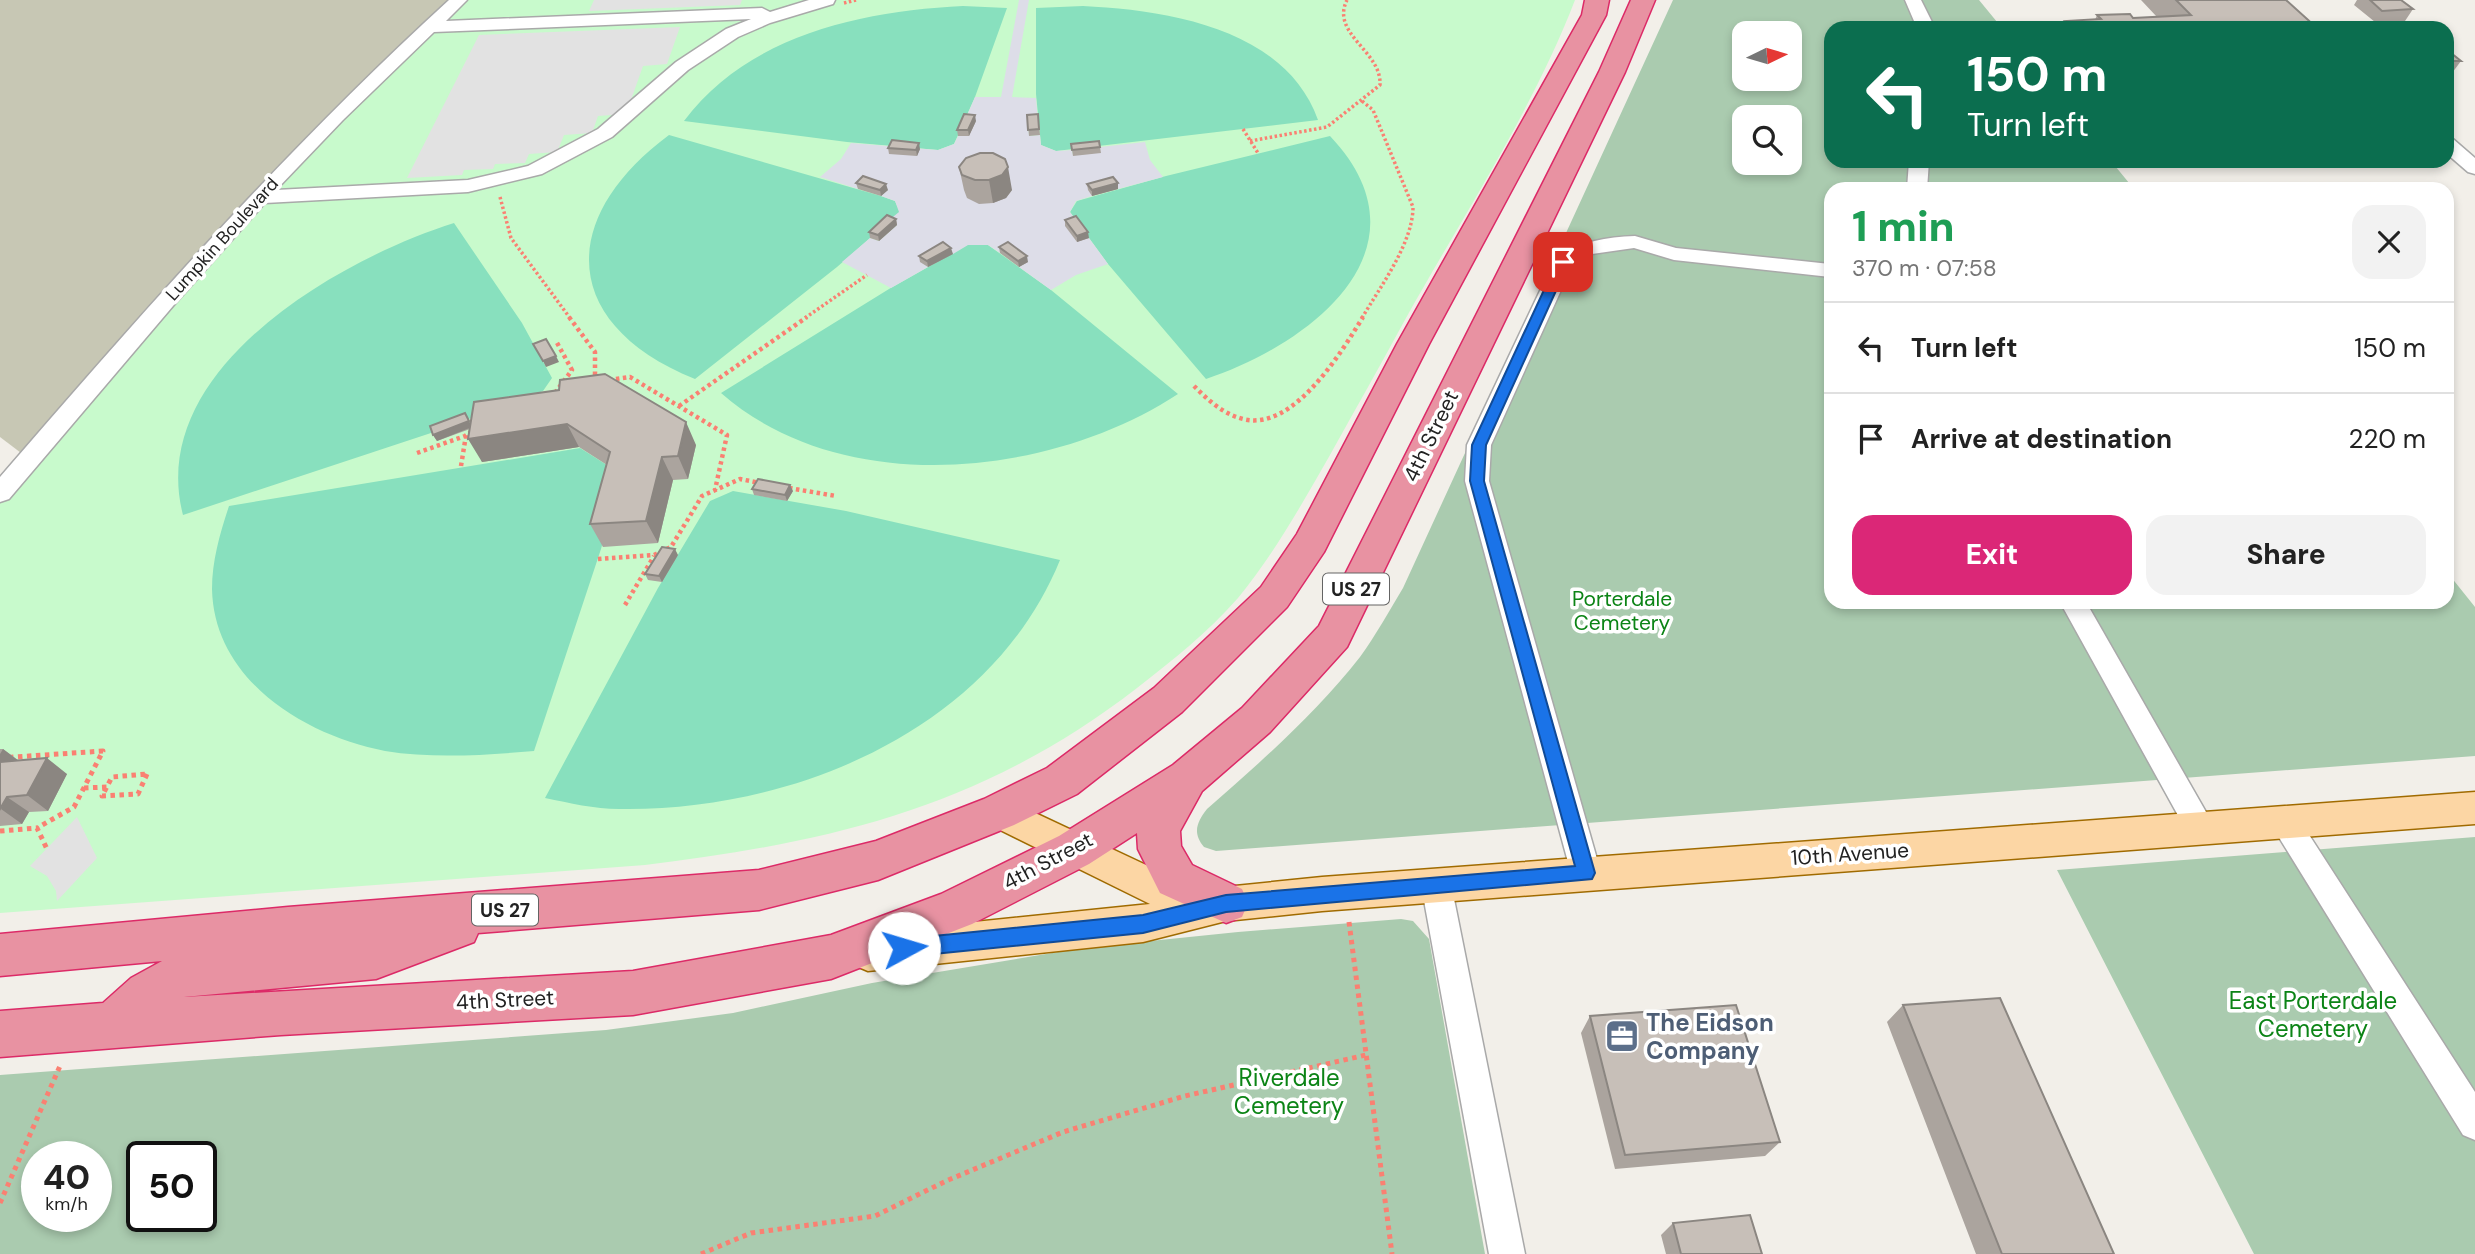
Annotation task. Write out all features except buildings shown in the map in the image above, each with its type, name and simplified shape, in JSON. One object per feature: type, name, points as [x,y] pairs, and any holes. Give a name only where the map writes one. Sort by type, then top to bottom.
[{"type":"highway","name":"US 27","points":[[0,955],[63,947],[759,890],[878,860],[999,812],[1062,781],[1168,701],[1274,597],[1311,542],[1413,344],[1594,15],[1597,0]]},
{"type":"highway","name":"4th Street","points":[[0,1034],[96,1025],[633,993],[831,957],[956,909],[1074,850],[1188,778],[1256,720],[1333,636],[1612,72],[1643,0]]},
{"type":"highway","points":[[1188,778],[1158,829],[1160,849],[1176,879],[1226,903]]},
{"type":"highway","points":[[96,1025],[169,978],[187,974],[376,957],[503,911]]},
{"type":"main road","name":"10th Avenue","points":[[831,957],[1143,924],[1226,903],[1345,892],[2475,808]]},
{"type":"main road","name":"10th Avenue","points":[[999,812],[1174,897],[1226,903]]},
{"type":"street","name":"Lumpkin Boulevard","points":[[0,493],[259,197],[327,125],[459,0]]},
{"type":"street","points":[[259,197],[459,187],[494,182],[535,170],[605,133],[667,78],[715,43],[748,25],[827,0]]},
{"type":"street","points":[[1913,0],[1923,21]]},
{"type":"street","points":[[428,27],[713,8],[783,12]]},
{"type":"street","points":[[2454,150],[2475,168]]},
{"type":"street","points":[[1586,873],[1477,481],[1479,445],[1563,262],[1585,249],[1612,243],[1634,242],[1674,254],[1824,270]]},
{"type":"street","points":[[2077,609],[2200,828]]},
{"type":"street","points":[[2285,822],[2475,1123]]},
{"type":"street","points":[[1436,884],[1507,1254]]},
{"type":"path","points":[[1251,141],[1325,127],[1380,85],[1381,72],[1374,58],[1344,23],[1342,8],[1347,0]]},
{"type":"path","points":[[1194,386],[1211,402],[1234,417],[1254,421],[1273,418],[1293,406],[1315,387],[1351,333],[1406,240],[1414,215],[1413,207],[1373,110],[1362,101]]},
{"type":"path","points":[[1243,129],[1258,153]]},
{"type":"path","points":[[498,189],[511,239],[595,352],[595,382],[630,377],[727,435],[715,491]]},
{"type":"path","points":[[679,406],[867,275]]},
{"type":"path","points":[[553,396],[572,370],[556,341]]},
{"type":"path","points":[[560,387],[572,385]]},
{"type":"path","points":[[417,453],[466,435],[475,429]]},
{"type":"path","points":[[461,466],[466,435]]},
{"type":"path","points":[[598,559],[654,555],[671,547],[702,496],[740,479],[768,484]]},
{"type":"path","points":[[782,486],[836,496]]},
{"type":"path","points":[[625,605],[654,555]]},
{"type":"path","points":[[0,758],[103,751],[74,807],[37,828],[0,831]]},
{"type":"path","points":[[147,774],[138,794],[102,796],[107,787],[112,777],[147,774]]},
{"type":"path","points":[[83,788],[107,787]]},
{"type":"path","points":[[37,828],[47,849]]},
{"type":"path","points":[[1345,892],[1392,1254]]},
{"type":"path","points":[[0,1203],[96,1025]]},
{"type":"path","points":[[701,1254],[751,1233],[875,1216],[946,1181],[1075,1128],[1185,1096],[1366,1055]]},
{"type":"shaded area","points":[[0,0],[459,0],[29,459],[0,437]]},
{"type":"shaded area","points":[[594,0],[742,0],[740,5],[589,11]]},
{"type":"shaded area","points":[[1019,0],[1029,0],[1012,97],[1036,98],[1038,120],[1028,121],[1029,136],[1040,135],[1041,145],[1056,151],[1072,150],[1073,155],[1100,147],[1145,142],[1150,160],[1163,177],[1118,189],[1113,183],[1092,196],[1076,201],[1070,212],[1108,264],[1076,275],[1051,290],[1019,267],[1027,262],[1000,253],[988,245],[968,245],[953,254],[944,248],[921,261],[928,267],[891,288],[842,262],[870,238],[879,241],[897,225],[888,221],[899,212],[895,201],[881,196],[887,190],[865,183],[858,189],[820,177],[841,159],[851,143],[938,150],[954,144],[958,136],[969,136],[965,120],[975,97],[1001,97]]},
{"type":"shaded area","points":[[680,27],[667,64],[643,66],[626,114],[598,116],[592,133],[564,135],[557,152],[529,154],[525,163],[495,164],[493,169],[464,170],[462,175],[407,178],[479,35]]},
{"type":"shaded area","points":[[77,817],[97,858],[57,901],[56,891],[47,876],[30,866]]},
{"type":"green space","points":[[459,0],[1575,0],[1539,81],[1496,162],[1309,492],[1251,581],[1214,623],[1150,678],[1079,729],[1022,763],[963,790],[904,812],[843,830],[714,856],[645,865],[0,913],[0,493],[194,269]]},
{"type":"green space","name":"Porterdale Cemetery","points":[[1673,0],[1979,0],[1996,21],[1824,21],[1824,168],[2117,168],[2128,182],[1824,182],[1824,609],[2454,609],[2454,581],[2475,607],[2475,756],[1216,851],[1204,847],[1198,837],[1197,828],[1207,809],[1287,736],[1325,698],[1360,657],[1403,588]]},
{"type":"green space","points":[[963,6],[1007,8],[975,97],[954,144],[938,150],[847,142],[684,121],[710,92],[740,67],[774,48],[810,33],[886,14]]},
{"type":"green space","points":[[1036,8],[1116,8],[1186,20],[1220,30],[1251,45],[1279,64],[1302,89],[1318,120],[1056,151],[1041,145],[1036,94]]},
{"type":"green space","points":[[669,135],[881,196],[895,201],[900,212],[837,267],[695,379],[651,356],[619,330],[598,300],[589,268],[592,235],[607,201],[632,167]]},
{"type":"green space","points":[[1330,136],[1359,177],[1370,216],[1365,253],[1347,286],[1319,316],[1285,342],[1246,363],[1206,379],[1108,264],[1070,212],[1077,201]]},
{"type":"green space","points":[[454,223],[522,323],[552,378],[543,391],[434,432],[183,515],[179,462],[193,413],[222,368],[262,328],[308,293],[358,263]]},
{"type":"green space","points":[[967,245],[988,245],[1051,290],[1178,394],[1127,422],[1070,444],[1009,459],[947,465],[885,462],[825,450],[770,427],[721,393],[889,289]]},
{"type":"green space","points":[[580,448],[621,474],[601,549],[534,751],[441,756],[385,751],[355,744],[296,717],[270,699],[247,677],[229,651],[217,622],[212,589],[217,547],[229,506]]},
{"type":"green space","points":[[733,491],[846,511],[1060,560],[1028,620],[986,671],[936,714],[879,749],[817,776],[752,795],[685,806],[610,809],[545,798],[658,588],[710,501]]},
{"type":"green space","name":"East Porterdale Cemetery","points":[[2475,837],[2475,1254],[2254,1254],[2057,870]]},
{"type":"green space","name":"Riverdale Cemetery","points":[[1401,919],[1413,921],[1429,939],[1485,1254],[0,1254],[0,1075],[606,1030],[733,1013],[872,983],[1082,948],[1238,932]]},
{"type":"place","name":"The Eidson Company","points":[[1622,1036]]},
{"type":"route","points":[[904,948],[1143,924],[1226,903],[1586,873],[1477,481],[1479,445],[1563,262]]}]
